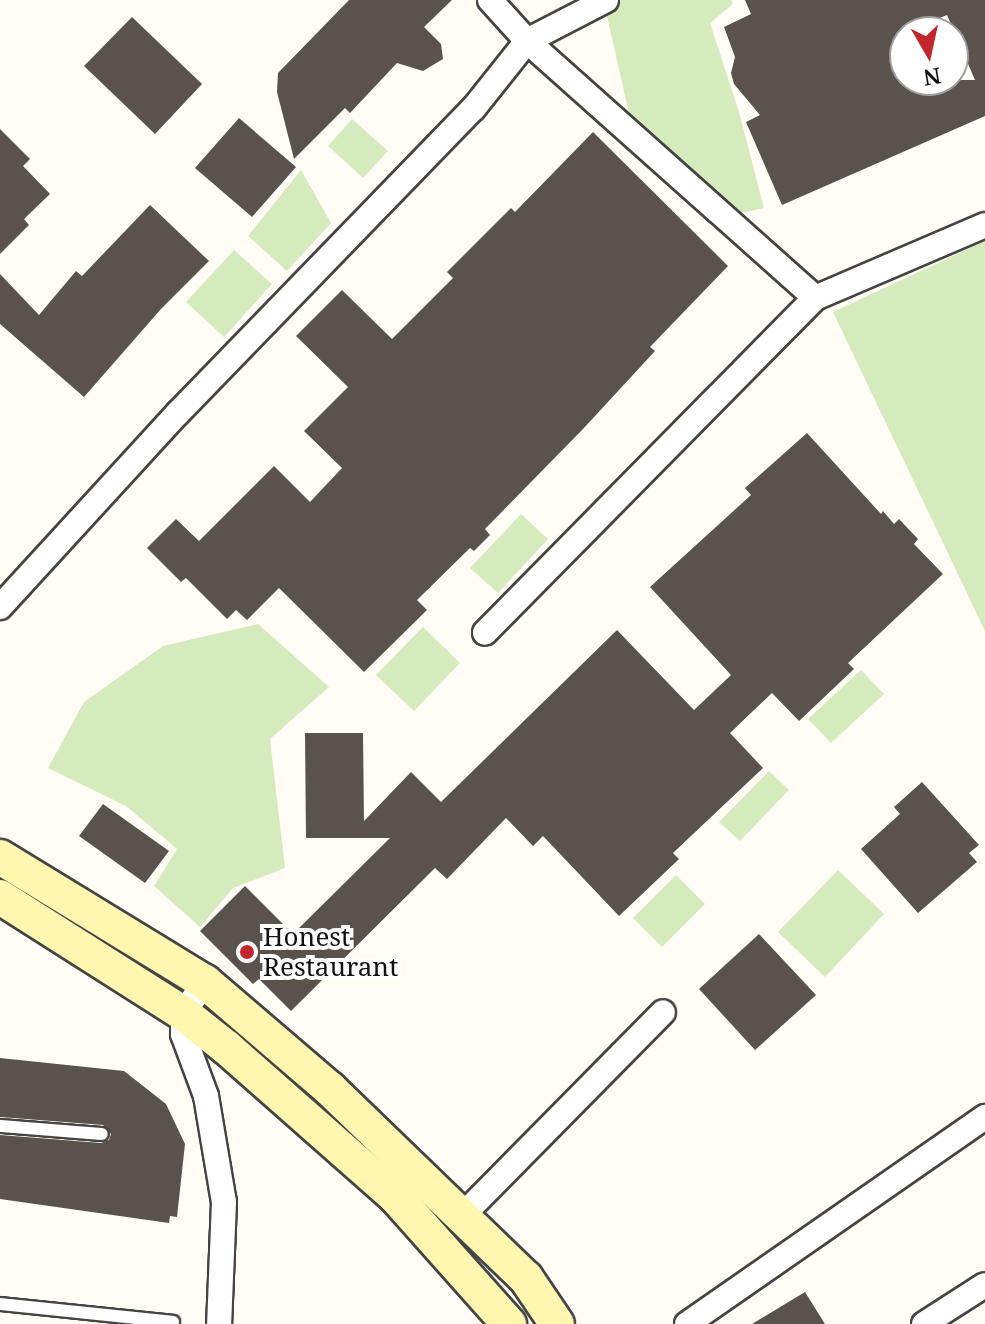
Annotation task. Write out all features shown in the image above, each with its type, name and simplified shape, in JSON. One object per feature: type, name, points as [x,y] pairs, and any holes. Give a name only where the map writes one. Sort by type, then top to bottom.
[{"type":"street","points":[[490,0],[527,41],[815,298]]},
{"type":"street","points":[[0,607],[178,413],[473,109],[527,41],[606,0]]},
{"type":"street","points":[[485,633],[815,298],[985,225]]},
{"type":"street","points":[[0,857],[205,982],[330,1089],[526,1278],[557,1324]]},
{"type":"street","points":[[0,897],[183,1013],[394,1195],[509,1324]]},
{"type":"street","points":[[205,982],[183,1013],[183,1034],[206,1096],[224,1202],[219,1324]]},
{"type":"street","points":[[462,1216],[663,1012]]},
{"type":"street","points":[[687,1324],[985,1117]]},
{"type":"street","points":[[924,1324],[985,1285]]},
{"type":"lane","points":[[0,1126],[102,1134]]},
{"type":"lane","points":[[0,1304],[173,1322]]},
{"type":"green space","points":[[611,0],[731,0],[733,4],[710,23],[739,112],[764,208],[735,214],[630,118],[604,3]]},
{"type":"green space","points":[[352,119],[388,151],[363,178],[328,146]]},
{"type":"green space","points":[[301,170],[331,223],[287,271],[248,236]]},
{"type":"green space","points":[[985,241],[985,631],[833,312]]},
{"type":"green space","points":[[234,250],[272,284],[224,337],[186,302]]},
{"type":"green space","points":[[521,514],[548,539],[498,593],[470,568]]},
{"type":"green space","points":[[258,624],[329,687],[270,739],[285,868],[233,888],[200,927],[154,886],[177,849],[126,806],[48,768],[84,702],[163,646]]},
{"type":"green space","points":[[423,627],[460,663],[414,711],[376,675]]},
{"type":"green space","points":[[861,670],[884,694],[831,743],[808,719]]},
{"type":"green space","points":[[769,771],[789,790],[740,841],[719,822]]},
{"type":"green space","points":[[838,870],[884,914],[825,977],[778,932]]},
{"type":"green space","points":[[676,875],[705,904],[662,947],[633,918]]},
{"type":"building","points":[[349,0],[452,0],[424,27],[441,44],[443,59],[423,71],[397,63],[350,113],[345,108],[294,159],[277,92],[278,73]]},
{"type":"building","points":[[745,0],[985,0],[985,116],[782,205],[746,122],[760,115],[734,84],[731,73],[735,57],[724,27],[751,14]]},
{"type":"building","points":[[132,17],[202,84],[155,134],[84,66]]},
{"type":"building","points":[[239,118],[296,167],[252,217],[195,168]]},
{"type":"building","points":[[0,129],[30,159],[23,166],[50,194],[24,219],[29,225],[0,254]]},
{"type":"building","points":[[593,132],[728,266],[650,347],[655,351],[583,429],[485,529],[490,535],[474,551],[470,548],[417,600],[427,610],[364,672],[279,588],[247,620],[236,610],[227,619],[186,578],[181,582],[147,548],[176,519],[199,541],[274,466],[310,502],[342,468],[304,431],[348,387],[296,336],[342,290],[392,339],[453,278],[447,272],[511,208],[515,212]]},
{"type":"building","points":[[150,205],[209,261],[161,309],[84,397],[0,324],[0,274],[39,315],[76,271],[82,276]]},
{"type":"building","points":[[807,433],[881,514],[883,511],[894,524],[899,519],[918,539],[914,544],[943,574],[848,663],[854,669],[799,721],[772,693],[730,733],[763,768],[673,853],[679,859],[619,916],[543,836],[533,846],[506,818],[447,879],[435,868],[291,1011],[259,979],[253,984],[200,931],[245,886],[293,934],[390,838],[306,838],[305,733],[363,733],[364,821],[411,772],[441,802],[617,630],[694,710],[731,675],[650,587],[751,495],[745,488]]},
{"type":"building","points":[[922,782],[979,845],[969,853],[977,862],[918,913],[861,849],[900,814],[894,807]]},
{"type":"building","points":[[103,804],[169,851],[145,883],[79,836]]},
{"type":"building","points":[[759,934],[816,995],[755,1050],[699,989]]},
{"type":"building","points":[[0,1058],[124,1071],[166,1104],[185,1144],[177,1217],[170,1216],[169,1223],[0,1199],[0,1135],[101,1143],[109,1140],[111,1134],[103,1125],[0,1117]]},
{"type":"building","points":[[805,1292],[825,1324],[752,1324]]},
{"type":"place","name":"Honest Restaurant","points":[[247,952]]}]
